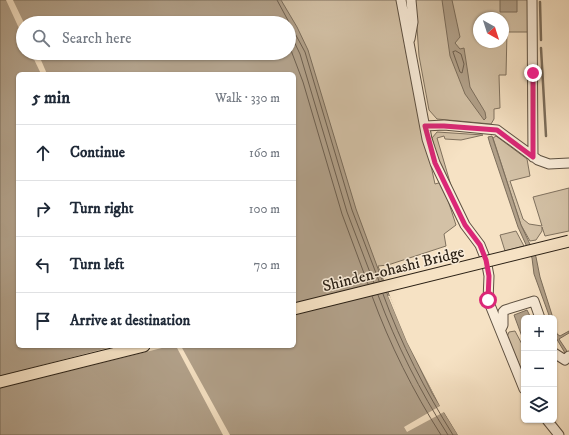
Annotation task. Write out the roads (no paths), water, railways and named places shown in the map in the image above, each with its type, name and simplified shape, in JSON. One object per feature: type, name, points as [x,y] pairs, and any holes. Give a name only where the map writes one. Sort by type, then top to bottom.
[{"type":"main road","name":"Shinden-ohashi Bridge","points":[[296,309],[569,241]]},
{"type":"main road","points":[[0,382],[136,348]]},
{"type":"street","points":[[401,0],[425,126],[435,163],[465,225],[480,245],[486,260],[489,276],[488,300],[523,387]]},
{"type":"street","points":[[409,42],[413,22],[410,0]]},
{"type":"street","points":[[532,0],[533,157]]},
{"type":"street","points":[[425,126],[497,130],[533,157],[550,164],[569,163]]},
{"type":"street","points":[[501,329],[503,325],[503,312],[505,310],[534,301],[539,315]]},
{"type":"street","points":[[557,355],[568,361]]},
{"type":"street","points":[[549,423],[559,435]]},
{"type":"water","points":[[0,0],[281,0],[290,16],[16,16],[16,60],[296,60],[296,25],[308,50],[356,209],[388,296],[407,342],[432,393],[458,435],[0,435]]},
{"type":"water","points":[[442,0],[452,0],[460,37],[455,43],[460,49],[464,48],[470,87],[485,112],[486,118],[484,120],[465,94],[450,56]]},
{"type":"water","points":[[500,0],[517,0],[517,12],[500,12]]},
{"type":"water","points":[[492,136],[521,225],[536,257],[540,277],[552,315],[549,315],[534,274],[532,258],[518,227],[488,137]]},
{"type":"water","points":[[527,310],[530,315],[521,315],[521,334],[514,315]]},
{"type":"water","points":[[569,331],[569,333],[559,339],[567,351],[565,353],[557,339],[557,334],[560,336]]},
{"type":"waterway","points":[[540,2],[541,40]]},
{"type":"waterway","points":[[541,48],[546,136]]}]
